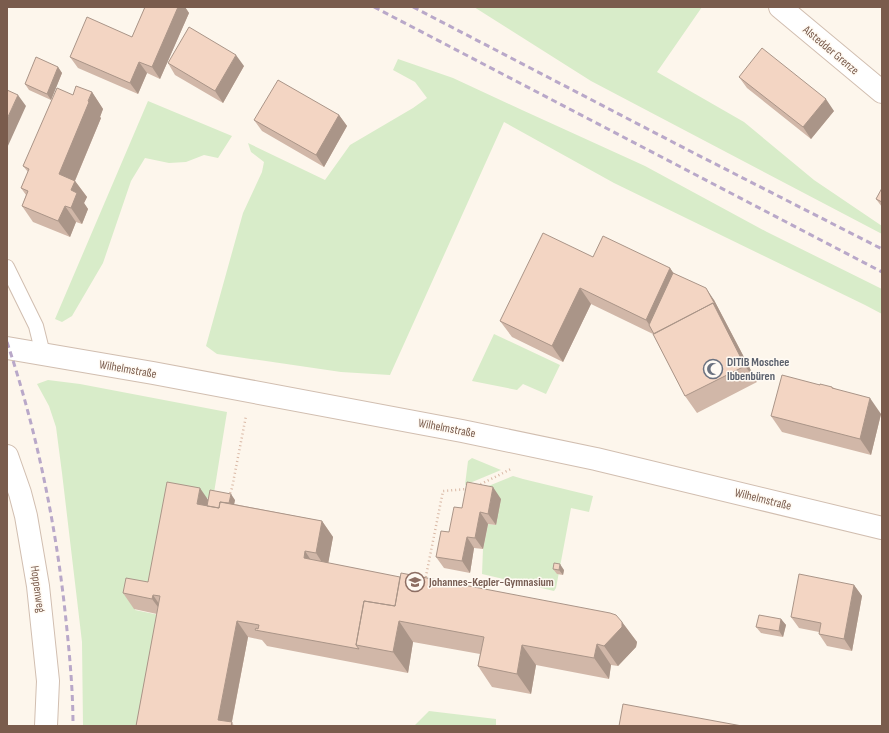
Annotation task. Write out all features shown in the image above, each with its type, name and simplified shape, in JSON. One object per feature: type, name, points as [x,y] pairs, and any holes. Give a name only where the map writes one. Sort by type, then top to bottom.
[{"type":"street","name":"Alstedder Grenze","points":[[780,7],[882,92]]},
{"type":"street","name":"Wilhelmstraße","points":[[7,348],[462,431],[596,458],[882,528]]},
{"type":"street","name":"Hoppenweg","points":[[7,456],[26,516],[38,586],[48,681],[46,726]]},
{"type":"lane","points":[[7,267],[36,326],[43,354]]},
{"type":"path","points":[[228,502],[251,392]]},
{"type":"path","points":[[425,584],[443,490],[471,489],[511,469]]},
{"type":"green space","points":[[474,7],[702,7],[657,72],[744,122],[814,180],[882,226],[882,234],[591,81]]},
{"type":"green space","points":[[398,59],[453,78],[645,166],[767,232],[882,289],[882,314],[614,183],[504,122],[390,375],[341,372],[217,354],[206,346],[243,213],[262,172],[264,162],[251,152],[248,143],[325,180],[350,145],[413,108],[427,98],[415,82],[393,70]]},
{"type":"green space","points":[[148,101],[232,136],[218,158],[204,155],[186,162],[169,163],[145,158],[131,181],[103,263],[72,316],[62,322],[55,319]]},
{"type":"green space","points":[[494,334],[560,365],[546,394],[523,384],[517,390],[472,381]]},
{"type":"green space","points":[[48,380],[80,384],[227,412],[213,499],[201,497],[160,600],[138,595],[135,610],[164,616],[152,726],[83,726],[82,642],[56,427],[49,406],[37,384]]},
{"type":"green space","points":[[472,458],[501,470],[465,485],[468,461]]},
{"type":"green space","points":[[513,476],[593,496],[589,512],[571,508],[556,588],[554,591],[482,574],[483,549],[488,524],[496,525],[486,487]]},
{"type":"green space","points":[[429,711],[496,719],[496,726],[414,726]]},
{"type":"building","points":[[145,7],[178,7],[152,67],[139,62],[130,83],[70,57],[87,17],[132,37]]},
{"type":"building","points":[[189,27],[236,55],[215,91],[168,63]]},
{"type":"building","points":[[762,48],[826,99],[803,127],[739,77]]},
{"type":"building","points":[[36,57],[58,67],[47,94],[25,84]]},
{"type":"building","points":[[278,80],[339,115],[316,155],[254,120]]},
{"type":"building","points":[[76,86],[92,92],[59,174],[75,181],[71,190],[77,193],[71,208],[65,206],[58,221],[22,206],[28,191],[21,188],[29,169],[23,166],[57,88],[73,95]]},
{"type":"building","points":[[7,90],[18,95],[7,119]]},
{"type":"building","points":[[882,188],[882,202],[876,199]]},
{"type":"building","points":[[543,233],[593,257],[603,236],[670,268],[646,320],[580,288],[552,346],[500,321]]},
{"type":"building","points":[[673,273],[706,288],[717,308],[713,303],[654,334],[649,325]]},
{"type":"building","points":[[713,303],[745,366],[685,396],[653,334]]},
{"type":"building","points":[[782,375],[870,398],[860,439],[771,416]]},
{"type":"building","name":"Johannes-Kepler-Gymnasium","points":[[167,482],[200,488],[197,504],[219,508],[220,502],[322,521],[316,553],[305,551],[304,558],[400,577],[395,606],[364,601],[356,645],[359,649],[255,630],[256,628],[258,629],[259,625],[237,621],[218,720],[232,722],[231,726],[136,726],[160,596],[153,595],[152,599],[123,593],[126,578],[148,582]]},
{"type":"building","points":[[467,482],[493,487],[488,514],[480,512],[475,538],[467,537],[462,561],[436,557],[441,531],[449,532],[454,507],[462,508]]},
{"type":"building","points":[[210,490],[231,494],[229,503],[220,502],[219,508],[207,506]]},
{"type":"building","points":[[554,563],[560,564],[559,570],[553,569]]},
{"type":"building","points":[[401,573],[610,613],[616,615],[622,622],[622,627],[604,646],[597,644],[594,658],[522,645],[517,674],[478,666],[484,637],[399,621],[393,652],[356,645],[364,601],[395,606]]},
{"type":"building","points":[[799,574],[854,585],[844,639],[819,634],[821,623],[791,617]]},
{"type":"building","points":[[759,615],[781,619],[779,631],[756,627]]},
{"type":"building","points":[[623,704],[742,726],[619,726]]},
{"type":"railway","points":[[374,7],[882,272]]},
{"type":"railway","points":[[413,7],[882,249]]},
{"type":"railway","points":[[7,342],[27,408],[43,475],[56,543],[69,654],[73,726]]},
{"type":"place","name":"DITIB Moschee Ibbenbüren","points":[[713,369]]},
{"type":"place","name":"Johannes-Kepler-Gymnasium","points":[[415,582]]}]
